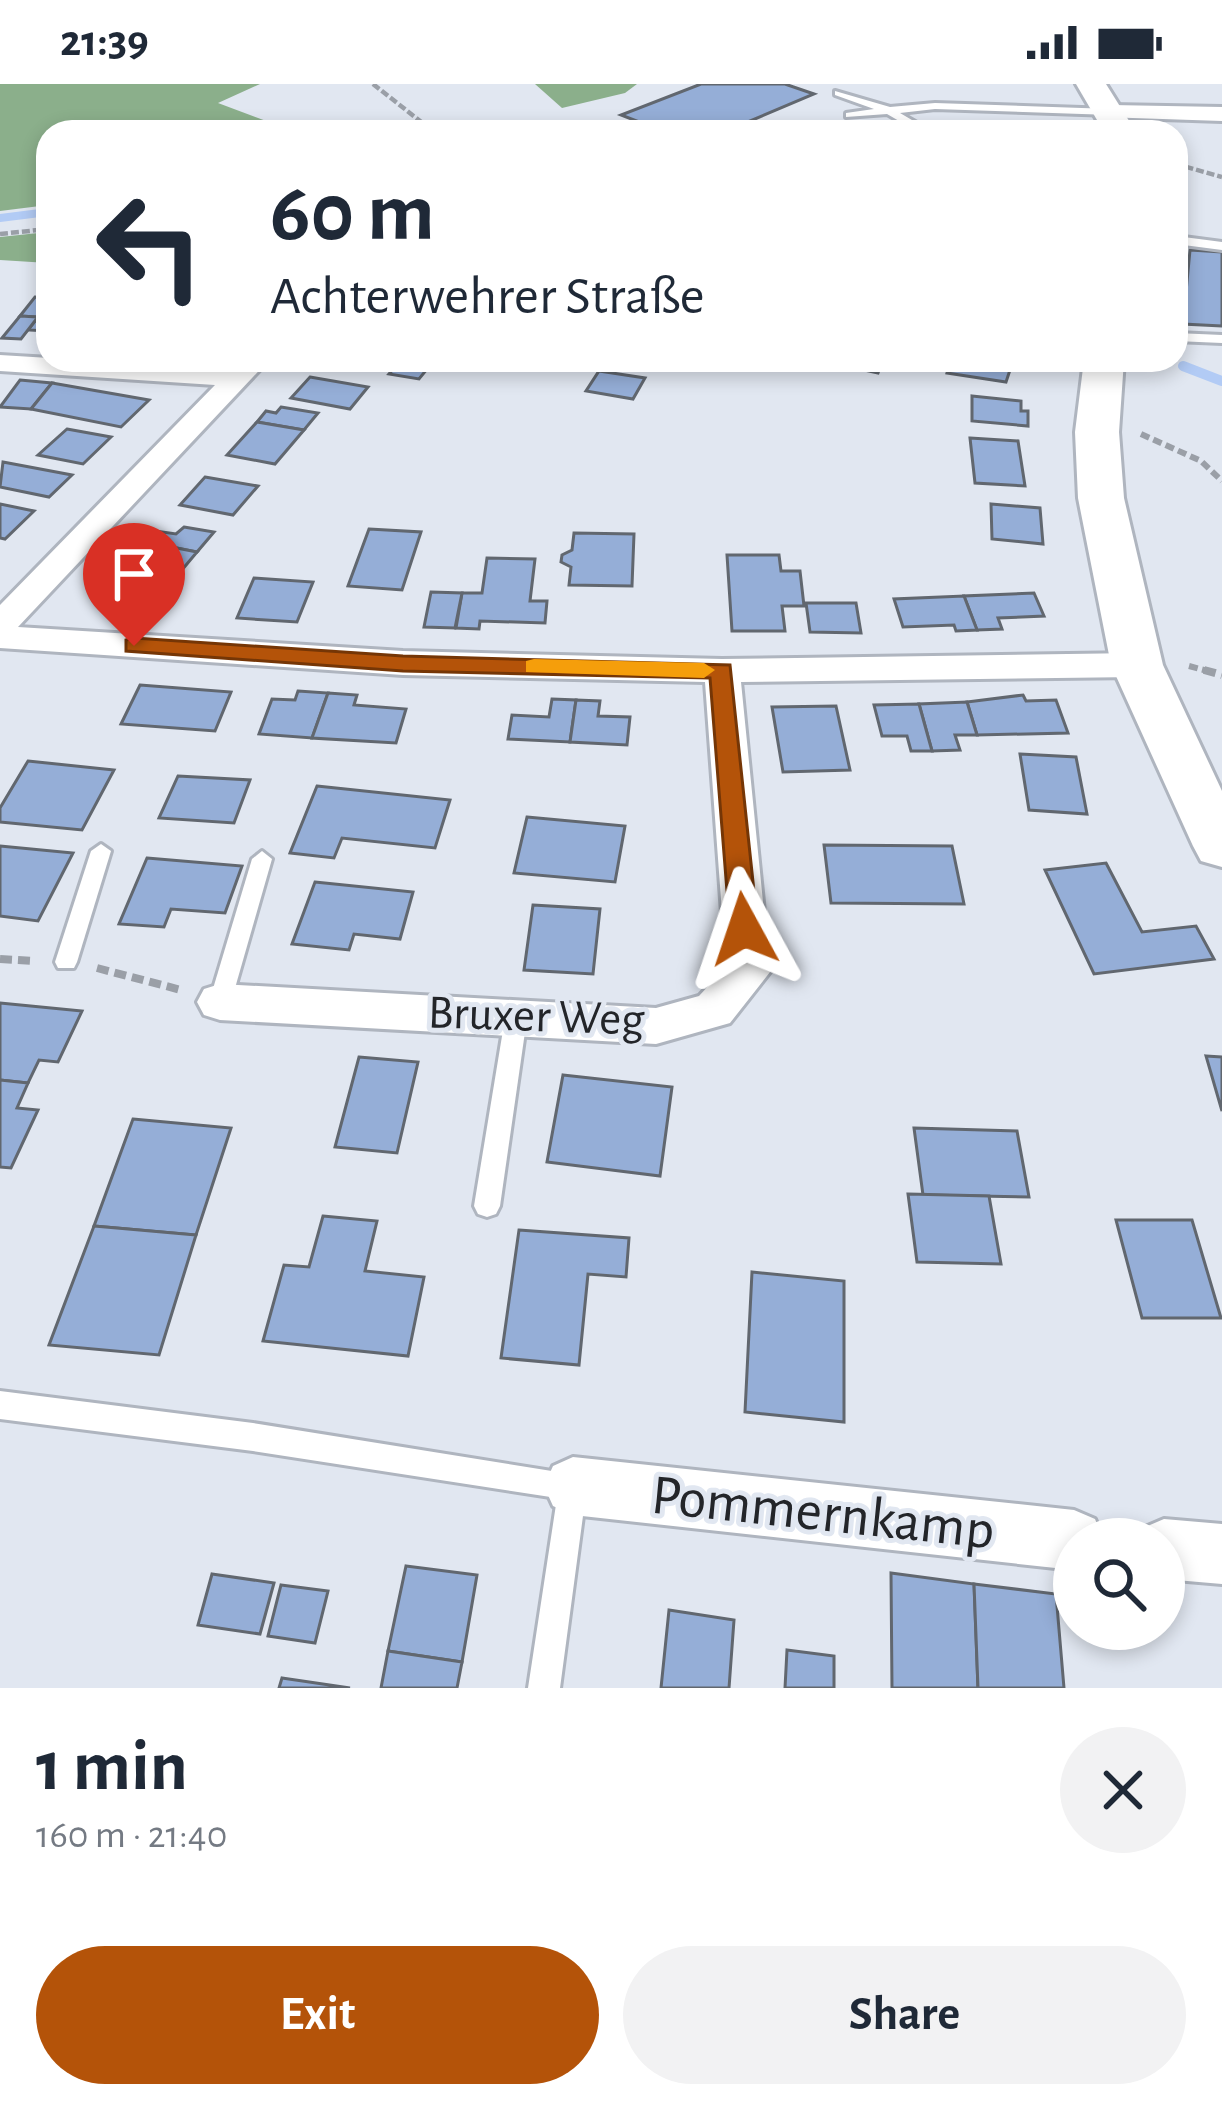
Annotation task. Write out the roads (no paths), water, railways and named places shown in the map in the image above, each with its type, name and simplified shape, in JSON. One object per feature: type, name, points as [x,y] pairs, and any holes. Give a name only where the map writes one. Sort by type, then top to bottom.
[{"type":"street","points":[[1091,84],[1115,120]]},
{"type":"street","points":[[1126,120],[1163,113],[1222,114]]},
{"type":"street","points":[[0,363],[36,364]]},
{"type":"street","points":[[0,625],[243,372]]},
{"type":"street","points":[[1103,372],[1097,431],[1101,498],[1160,665],[1178,762],[1222,846]]},
{"type":"street","points":[[0,637],[403,663],[722,671],[1160,665]]},
{"type":"street","name":"Bruxer Weg","points":[[220,1002],[656,1026],[714,1010],[748,972],[722,671]]},
{"type":"street","name":"Pommernkamp","points":[[573,1486],[1053,1538]]},
{"type":"street","points":[[1185,1551],[1222,1554]]},
{"type":"lane","points":[[839,93],[904,120]]},
{"type":"lane","points":[[850,115],[982,107],[1098,120]]},
{"type":"lane","points":[[1188,242],[1222,246]]},
{"type":"lane","points":[[1188,338],[1222,339]]},
{"type":"lane","points":[[66,962],[101,851]]},
{"type":"lane","points":[[220,1002],[262,860]]},
{"type":"lane","points":[[487,1206],[516,1018]]},
{"type":"lane","points":[[0,1405],[253,1437],[573,1486],[544,1688]]},
{"type":"waterway","points":[[0,218],[36,214]]},
{"type":"waterway","points":[[1188,368],[1222,381]]}]
